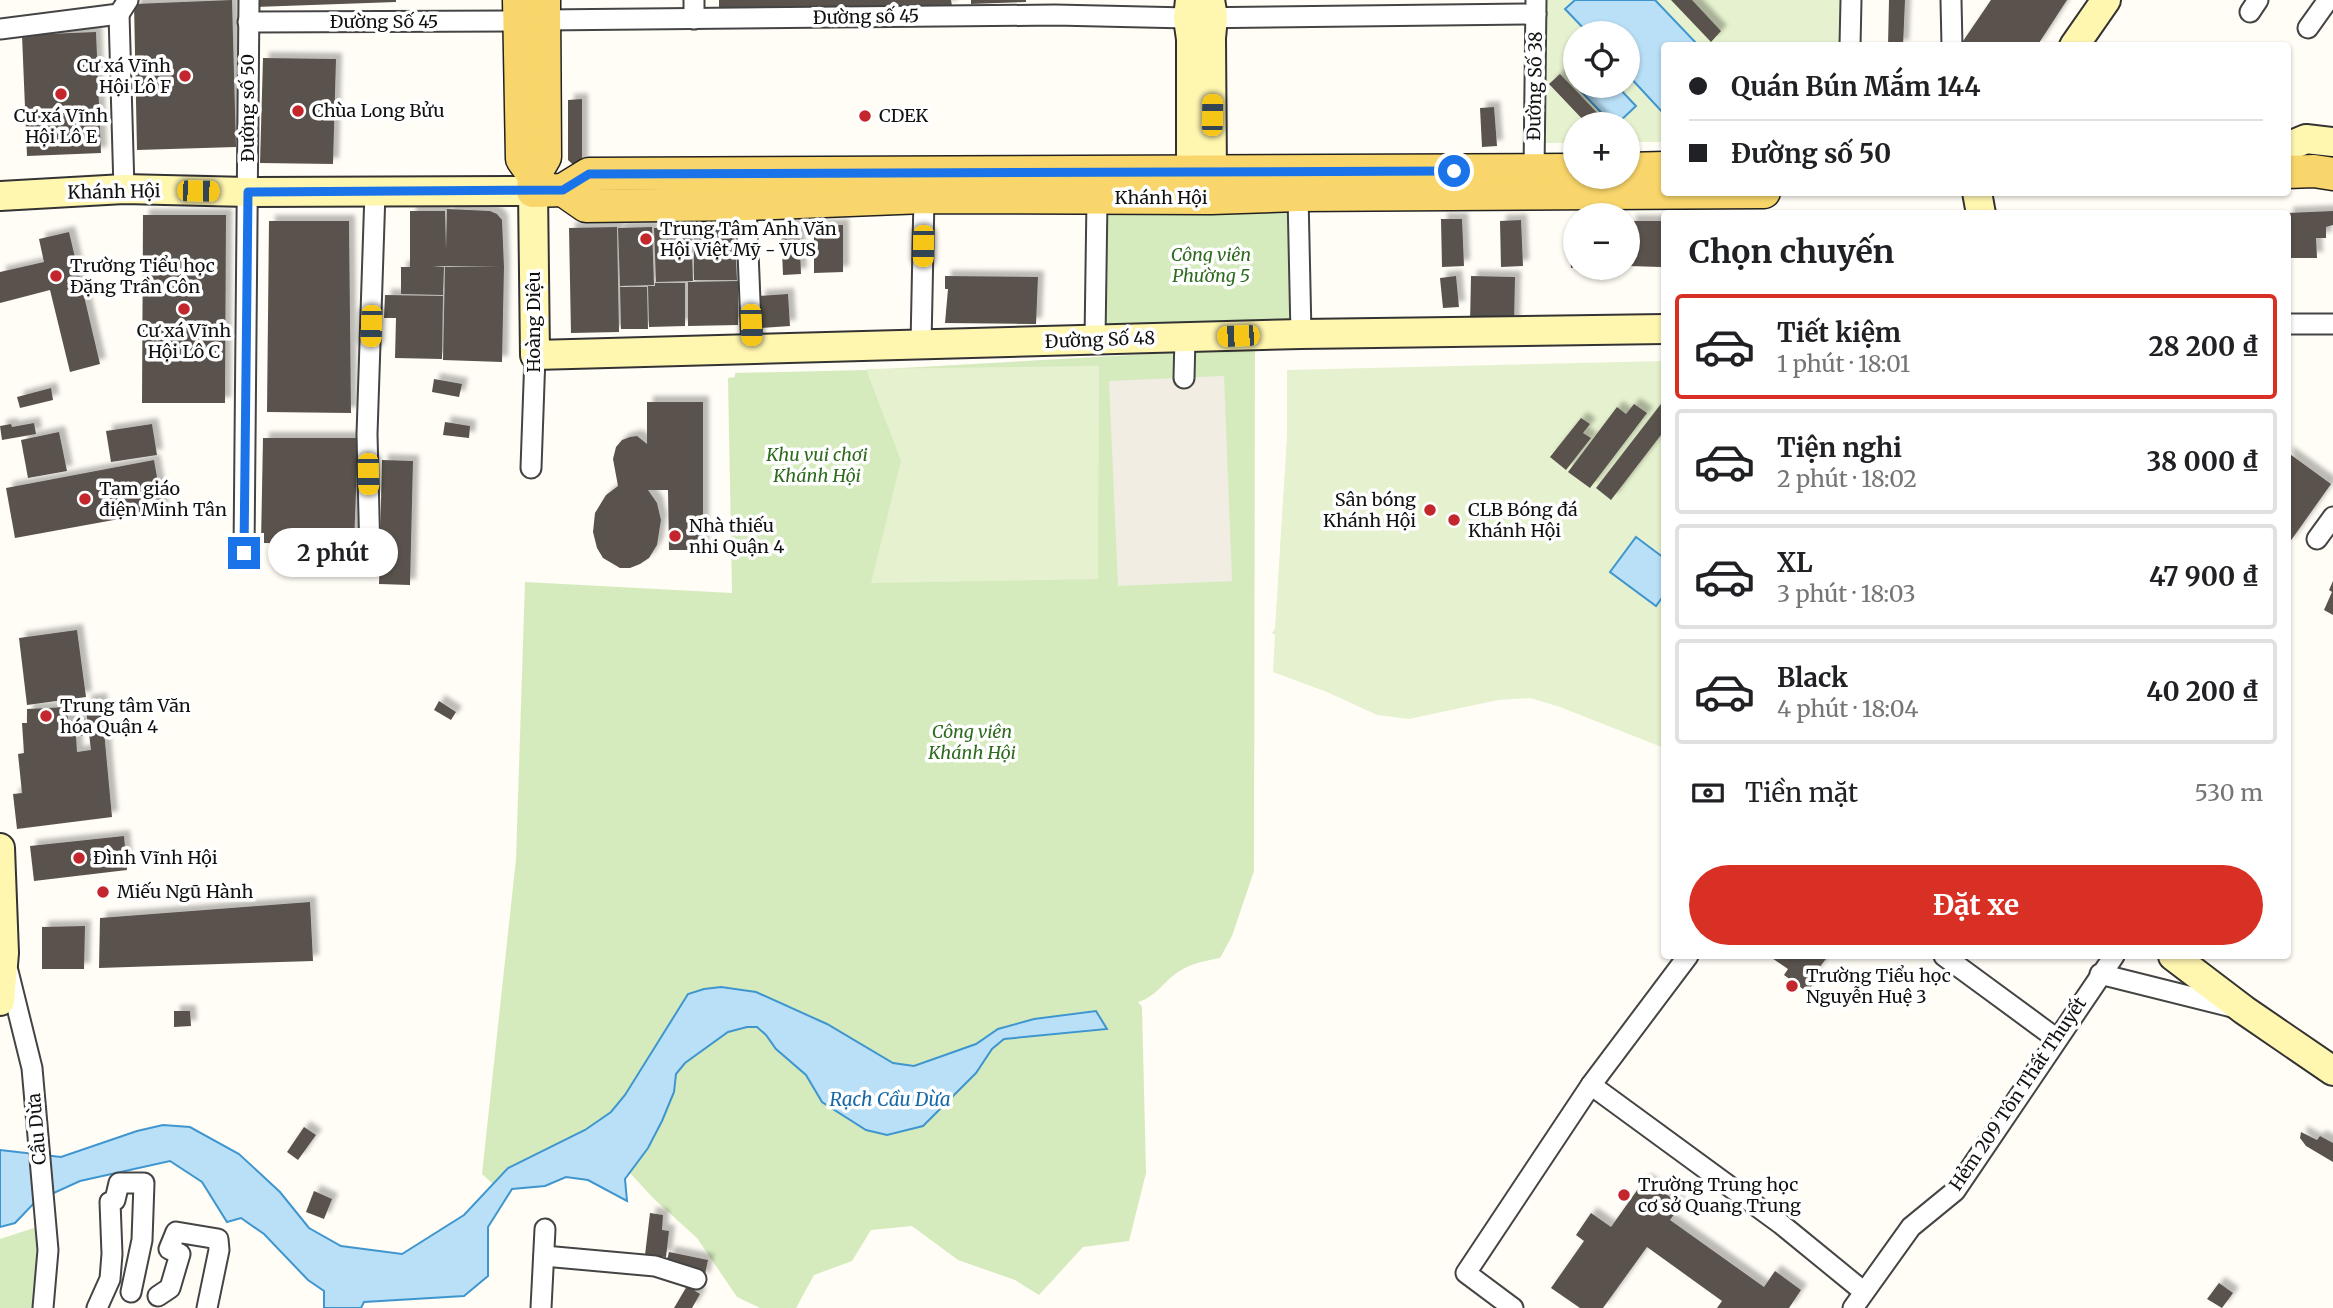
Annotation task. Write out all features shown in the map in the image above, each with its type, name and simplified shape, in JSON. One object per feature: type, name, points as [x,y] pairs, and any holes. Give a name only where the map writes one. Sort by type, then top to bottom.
[{"type":"main road","name":"Hoàng Diệu","points":[[532,10],[545,157],[543,186]]},
{"type":"main road","points":[[2291,152],[2333,156]]},
{"type":"main road","points":[[1640,169],[1661,168]]},
{"type":"main road","name":"Khánh Hội","points":[[543,186],[589,174],[1201,185],[1563,170]]},
{"type":"main road","points":[[2291,174],[2314,171],[2333,174]]},
{"type":"main road","name":"Khánh Hội","points":[[543,186],[586,206],[746,204],[924,197],[1097,199],[1201,185],[1298,195],[1661,193]]},
{"type":"street","name":"Đường số 50","points":[[244,553],[249,0]]},
{"type":"street","points":[[1850,42],[1851,0]]},
{"type":"street","points":[[1951,0],[1952,42]]},
{"type":"street","points":[[2077,42],[2106,0]]},
{"type":"street","points":[[2308,28],[2328,0]]},
{"type":"street","points":[[0,29],[124,7],[124,190]]},
{"type":"street","points":[[1201,185],[1211,38],[1200,9],[1536,7]]},
{"type":"street","name":"Đường Số 38","points":[[1534,171],[1536,7]]},
{"type":"street","name":"Đường số 45","points":[[532,10],[1200,9]]},
{"type":"street","name":"Đường Số 45","points":[[248,22],[532,10]]},
{"type":"street","points":[[2291,145],[2306,139],[2333,142]]},
{"type":"street","points":[[2291,175],[2333,189]]},
{"type":"street","name":"Khánh Hội","points":[[0,196],[124,190],[375,192],[543,186]]},
{"type":"street","name":"Hoàng Diệu","points":[[531,468],[543,186]]},
{"type":"street","points":[[370,556],[368,434],[375,192]]},
{"type":"street","points":[[1298,195],[1301,334]]},
{"type":"street","points":[[921,345],[924,197]]},
{"type":"street","points":[[1095,340],[1097,199]]},
{"type":"street","points":[[746,204],[752,349]]},
{"type":"street","points":[[2291,324],[2333,324]]},
{"type":"street","name":"Đường Số 48","points":[[535,355],[1301,334],[1661,329]]},
{"type":"street","points":[[1184,378],[1185,337]]},
{"type":"street","points":[[2317,539],[2333,517]]},
{"type":"street","points":[[0,848],[4,953],[0,1001]]},
{"type":"street","name":"Cầu Dừa","points":[[4,953],[32,1068],[48,1250],[43,1308]]},
{"type":"street","points":[[1513,1308],[1466,1273],[1591,1085],[1687,959]]},
{"type":"street","points":[[1948,959],[2057,1039]]},
{"type":"street","name":"Hẻm 209 Tôn Thất Thuyết","points":[[1858,1300],[1912,1227],[1955,1191],[2112,959]]},
{"type":"street","points":[[2177,959],[2244,1010],[2333,1071]]},
{"type":"street","points":[[2100,974],[2244,1010]]},
{"type":"street","points":[[1591,1085],[1781,1223],[1858,1300]]},
{"type":"street","points":[[97,1308],[110,1279],[110,1202],[118,1194],[119,1183],[144,1183],[142,1240],[131,1292]]},
{"type":"street","points":[[541,1308],[545,1228]]},
{"type":"street","points":[[106,1287],[131,1292],[156,1302],[170,1288],[180,1254],[169,1249],[176,1232],[218,1239],[219,1250],[207,1308]]},
{"type":"street","points":[[544,1256],[655,1266],[696,1279]]},
{"type":"green space","points":[[1546,0],[1845,0],[1844,42],[1661,42],[1661,142],[1640,142],[1640,112],[1563,112],[1563,143],[1542,143]]},
{"type":"green space","name":"Công viên Phường 5","points":[[1289,198],[1294,329],[1103,335],[1104,203]]},
{"type":"green space","name":"Công viên Khánh Hội","points":[[1255,348],[1254,871],[1232,936],[1220,958],[1183,969],[1150,997],[1138,1002],[1142,1007],[1146,1173],[1129,1241],[1083,1247],[1039,1295],[1015,1280],[958,1260],[912,1226],[871,1230],[852,1261],[814,1275],[796,1308],[760,1308],[737,1297],[697,1238],[630,1173],[648,1148],[674,1093],[676,1075],[685,1063],[728,1032],[756,1027],[806,1075],[823,1102],[866,1130],[923,1126],[976,1073],[992,1049],[1004,1038],[1107,1029],[1096,1011],[998,1029],[976,1044],[914,1066],[893,1063],[827,1024],[704,989],[688,994],[625,1095],[611,1112],[585,1130],[508,1168],[493,1184],[482,1174],[516,859],[525,582],[732,593],[728,378],[735,377],[735,373],[866,370]]},
{"type":"green space","name":"CLB Bóng đá Khánh Hội","points":[[1661,361],[1661,747],[1530,698],[1498,700],[1409,719],[1377,715],[1327,692],[1273,672],[1275,635],[1272,633],[1275,628],[1287,436],[1287,370]]},
{"type":"green space","points":[[1099,366],[1098,579],[871,583],[901,461],[866,369]]},
{"type":"green space","points":[[40,1226],[40,1308],[0,1308],[0,1239]]},
{"type":"shaded area","points":[[1224,376],[1232,581],[1118,586],[1109,381]]},
{"type":"water","points":[[1575,0],[1655,0],[1695,42],[1661,42],[1661,111],[1640,88],[1640,21],[1576,21],[1565,9]]},
{"type":"water","points":[[1587,98],[1628,98],[1636,106],[1630,112],[1601,112]]},
{"type":"water","points":[[1636,537],[1661,556],[1661,599],[1656,606],[1610,572]]},
{"type":"water","name":"Rạch Cầu Dừa","points":[[721,987],[756,992],[827,1024],[893,1063],[914,1066],[976,1044],[998,1029],[1034,1019],[1096,1011],[1107,1029],[1004,1039],[992,1049],[976,1073],[923,1126],[887,1135],[866,1130],[822,1102],[806,1075],[776,1049],[757,1027],[728,1032],[685,1063],[676,1074],[674,1092],[662,1121],[648,1148],[625,1179],[627,1201],[588,1180],[566,1177],[545,1186],[512,1189],[488,1227],[488,1276],[464,1296],[364,1302],[361,1308],[324,1308],[324,1291],[308,1280],[264,1234],[241,1218],[227,1222],[202,1182],[170,1161],[80,1181],[36,1201],[15,1223],[0,1227],[0,1150],[61,1157],[163,1125],[190,1127],[239,1154],[280,1192],[309,1228],[341,1246],[402,1254],[464,1215],[508,1168],[585,1130],[611,1112],[625,1095],[688,994]]},
{"type":"building","name":"Cư xá Vĩnh Hội Lô F","points":[[232,0],[236,147],[137,150],[134,4]]},
{"type":"building","points":[[255,0],[396,0],[396,2],[255,7]]},
{"type":"building","points":[[719,0],[951,0],[952,6],[719,9]]},
{"type":"building","points":[[971,0],[1026,0],[1026,2],[971,4]]},
{"type":"building","points":[[1671,0],[1692,0],[1721,31],[1711,42]]},
{"type":"building","points":[[1889,0],[1905,0],[1903,42],[1888,42]]},
{"type":"building","points":[[1991,0],[2067,0],[2040,42],[1962,42]]},
{"type":"building","name":"Cư xá Vĩnh Hội Lô E","points":[[96,32],[101,153],[27,156],[22,35]]},
{"type":"building","name":"Chùa Long Bửu","points":[[263,58],[336,59],[333,164],[260,163]]},
{"type":"building","points":[[1560,74],[1563,77],[1563,98],[1583,98],[1596,112],[1576,112],[1549,84]]},
{"type":"building","points":[[582,99],[580,171],[568,160],[568,100]]},
{"type":"building","points":[[1494,107],[1497,146],[1482,147],[1480,108]]},
{"type":"building","points":[[447,209],[490,211],[502,220],[502,362],[443,360],[445,267],[500,266],[432,266],[444,267],[443,295],[401,294],[401,267],[410,267],[410,211],[445,211],[446,249]]},
{"type":"building","points":[[2333,211],[2333,225],[2326,227],[2326,238],[2316,238],[2317,258],[2291,258],[2291,213]]},
{"type":"building","name":"Cư xá Vĩnh Hội Lô C","points":[[143,215],[226,215],[225,403],[142,403]]},
{"type":"building","points":[[1441,219],[1462,219],[1464,266],[1442,267]]},
{"type":"building","points":[[1521,220],[1523,266],[1501,267],[1500,221]]},
{"type":"building","points":[[269,221],[349,221],[351,413],[267,412]]},
{"type":"building","points":[[1640,221],[1661,221],[1661,267],[1640,266]]},
{"type":"building","points":[[734,224],[737,280],[694,280],[694,226]]},
{"type":"building","points":[[799,225],[801,274],[783,275],[781,226]]},
{"type":"building","points":[[843,225],[843,272],[814,273],[814,226]]},
{"type":"building","points":[[691,226],[693,281],[656,282],[654,228]]},
{"type":"building","points":[[617,227],[619,332],[571,333],[569,228]]},
{"type":"building","points":[[652,227],[654,285],[620,286],[618,228]]},
{"type":"building","points":[[69,232],[100,364],[70,372],[50,290],[0,303],[0,272],[44,262],[39,239]]},
{"type":"building","points":[[945,276],[1038,277],[1036,324],[945,323],[948,289],[945,289]]},
{"type":"building","points":[[1456,276],[1459,307],[1443,308],[1440,278]]},
{"type":"building","points":[[1471,276],[1515,277],[1514,325],[1470,324]]},
{"type":"building","points":[[738,281],[738,325],[688,326],[688,282]]},
{"type":"building","points":[[655,283],[685,283],[685,326],[649,327],[648,286],[655,286]]},
{"type":"building","points":[[620,287],[647,287],[648,329],[621,329]]},
{"type":"building","points":[[788,294],[790,326],[761,328],[759,296]]},
{"type":"building","points":[[385,295],[443,296],[442,359],[395,358],[396,318],[384,318]]},
{"type":"building","points":[[434,379],[462,384],[459,397],[432,392]]},
{"type":"building","points":[[51,388],[53,400],[20,408],[17,397]]},
{"type":"building","points":[[647,402],[703,402],[703,550],[669,550],[668,490],[648,490],[657,503],[661,520],[657,545],[649,558],[640,564],[620,568],[603,558],[597,548],[593,532],[595,513],[606,495],[618,486],[613,459],[616,447],[622,440],[637,436],[647,444]]},
{"type":"building","points":[[1634,404],[1647,413],[1590,488],[1568,472],[1617,407],[1626,414]]},
{"type":"building","points":[[1661,404],[1661,435],[1611,500],[1596,488]]},
{"type":"building","points":[[1581,418],[1590,424],[1583,433],[1591,438],[1566,470],[1550,457]]},
{"type":"building","points":[[445,422],[470,426],[469,438],[443,435]]},
{"type":"building","points":[[34,423],[36,434],[2,440],[0,426]]},
{"type":"building","points":[[152,424],[157,455],[111,462],[106,431]]},
{"type":"building","points":[[59,432],[67,471],[28,478],[21,440]]},
{"type":"building","points":[[263,438],[358,438],[354,544],[261,543]]},
{"type":"building","points":[[2291,455],[2331,484],[2291,540]]},
{"type":"building","name":"Tam giáo điện Minh Tân","points":[[154,460],[163,511],[15,538],[6,488]]},
{"type":"building","points":[[382,460],[413,461],[410,585],[379,584]]},
{"type":"building","points":[[2333,581],[2333,615],[2324,610],[2332,592],[2329,590]]},
{"type":"building","points":[[77,630],[86,697],[27,705],[19,638]]},
{"type":"building","points":[[101,699],[112,817],[17,829],[13,794],[22,793],[18,754],[24,753],[22,723],[27,723],[27,709],[67,707],[68,721],[82,720],[83,736],[76,736],[77,752],[91,750],[85,701]]},
{"type":"building","points":[[439,701],[456,712],[451,720],[434,710]]},
{"type":"building","name":"Đình Vĩnh Hội","points":[[124,836],[127,870],[34,881],[30,846]]},
{"type":"building","points":[[310,902],[313,961],[99,968],[100,918]]},
{"type":"building","points":[[85,926],[84,969],[42,969],[42,927]]},
{"type":"building","points":[[1773,959],[1826,959],[1813,976],[1817,979],[1807,992],[1784,975],[1788,969]]},
{"type":"building","points":[[174,1011],[190,1011],[191,1026],[174,1027]]},
{"type":"building","points":[[304,1127],[316,1135],[298,1160],[287,1152]]},
{"type":"building","points":[[2301,1132],[2317,1140],[2320,1136],[2333,1143],[2333,1162],[2306,1146],[2300,1138]]},
{"type":"building","points":[[1645,1179],[1681,1205],[1670,1220],[1764,1287],[1775,1271],[1801,1290],[1789,1308],[1717,1308],[1722,1301],[1647,1247],[1603,1308],[1580,1308],[1551,1288],[1584,1241],[1576,1235],[1591,1213],[1611,1227]]},
{"type":"building","points":[[314,1191],[332,1199],[324,1219],[306,1212]]},
{"type":"building","points":[[650,1213],[663,1215],[662,1230],[669,1231],[666,1257],[645,1255]]},
{"type":"building","points":[[669,1252],[708,1260],[704,1279],[665,1268]]},
{"type":"building","points":[[2219,1283],[2233,1293],[2222,1308],[2207,1299]]},
{"type":"building","points":[[687,1286],[700,1294],[692,1308],[674,1308]]},
{"type":"place","name":"Cư xá Vĩnh Hội Lô F","points":[[185,76]]},
{"type":"place","name":"Cư xá Vĩnh Hội Lô E","points":[[61,94]]},
{"type":"place","name":"Chùa Long Bửu","points":[[298,111]]},
{"type":"place","name":"CDEK","points":[[865,116]]},
{"type":"place","name":"Trung Tâm Anh Văn Hội Việt Mỹ - VUS","points":[[646,239]]},
{"type":"place","name":"Trường Tiểu học Đặng Trần Côn","points":[[56,276]]},
{"type":"place","name":"Cư xá Vĩnh Hội Lô C","points":[[184,309]]},
{"type":"place","name":"Tam giáo điện Minh Tân","points":[[85,499]]},
{"type":"place","name":"Sân bóng Khánh Hội","points":[[1430,510]]},
{"type":"place","name":"CLB Bóng đá Khánh Hội","points":[[1454,520]]},
{"type":"place","name":"Nhà thiếu nhi Quận 4","points":[[675,536]]},
{"type":"place","name":"Trung tâm Văn hóa Quận 4","points":[[46,716]]},
{"type":"place","name":"Đình Vĩnh Hội","points":[[79,858]]},
{"type":"place","name":"Miếu Ngũ Hành","points":[[103,892]]},
{"type":"place","name":"Trường Tiểu học Nguyễn Huệ 3","points":[[1792,986]]},
{"type":"place","name":"Trường Trung học cơ sở Quang Trung","points":[[1624,1195]]},
{"type":"route","points":[[244,553],[248,192],[563,190],[589,174],[1454,171]]},
{"type":"park label","name":"Khu vui chơi Khánh Hội","points":[[817,465]]}]
